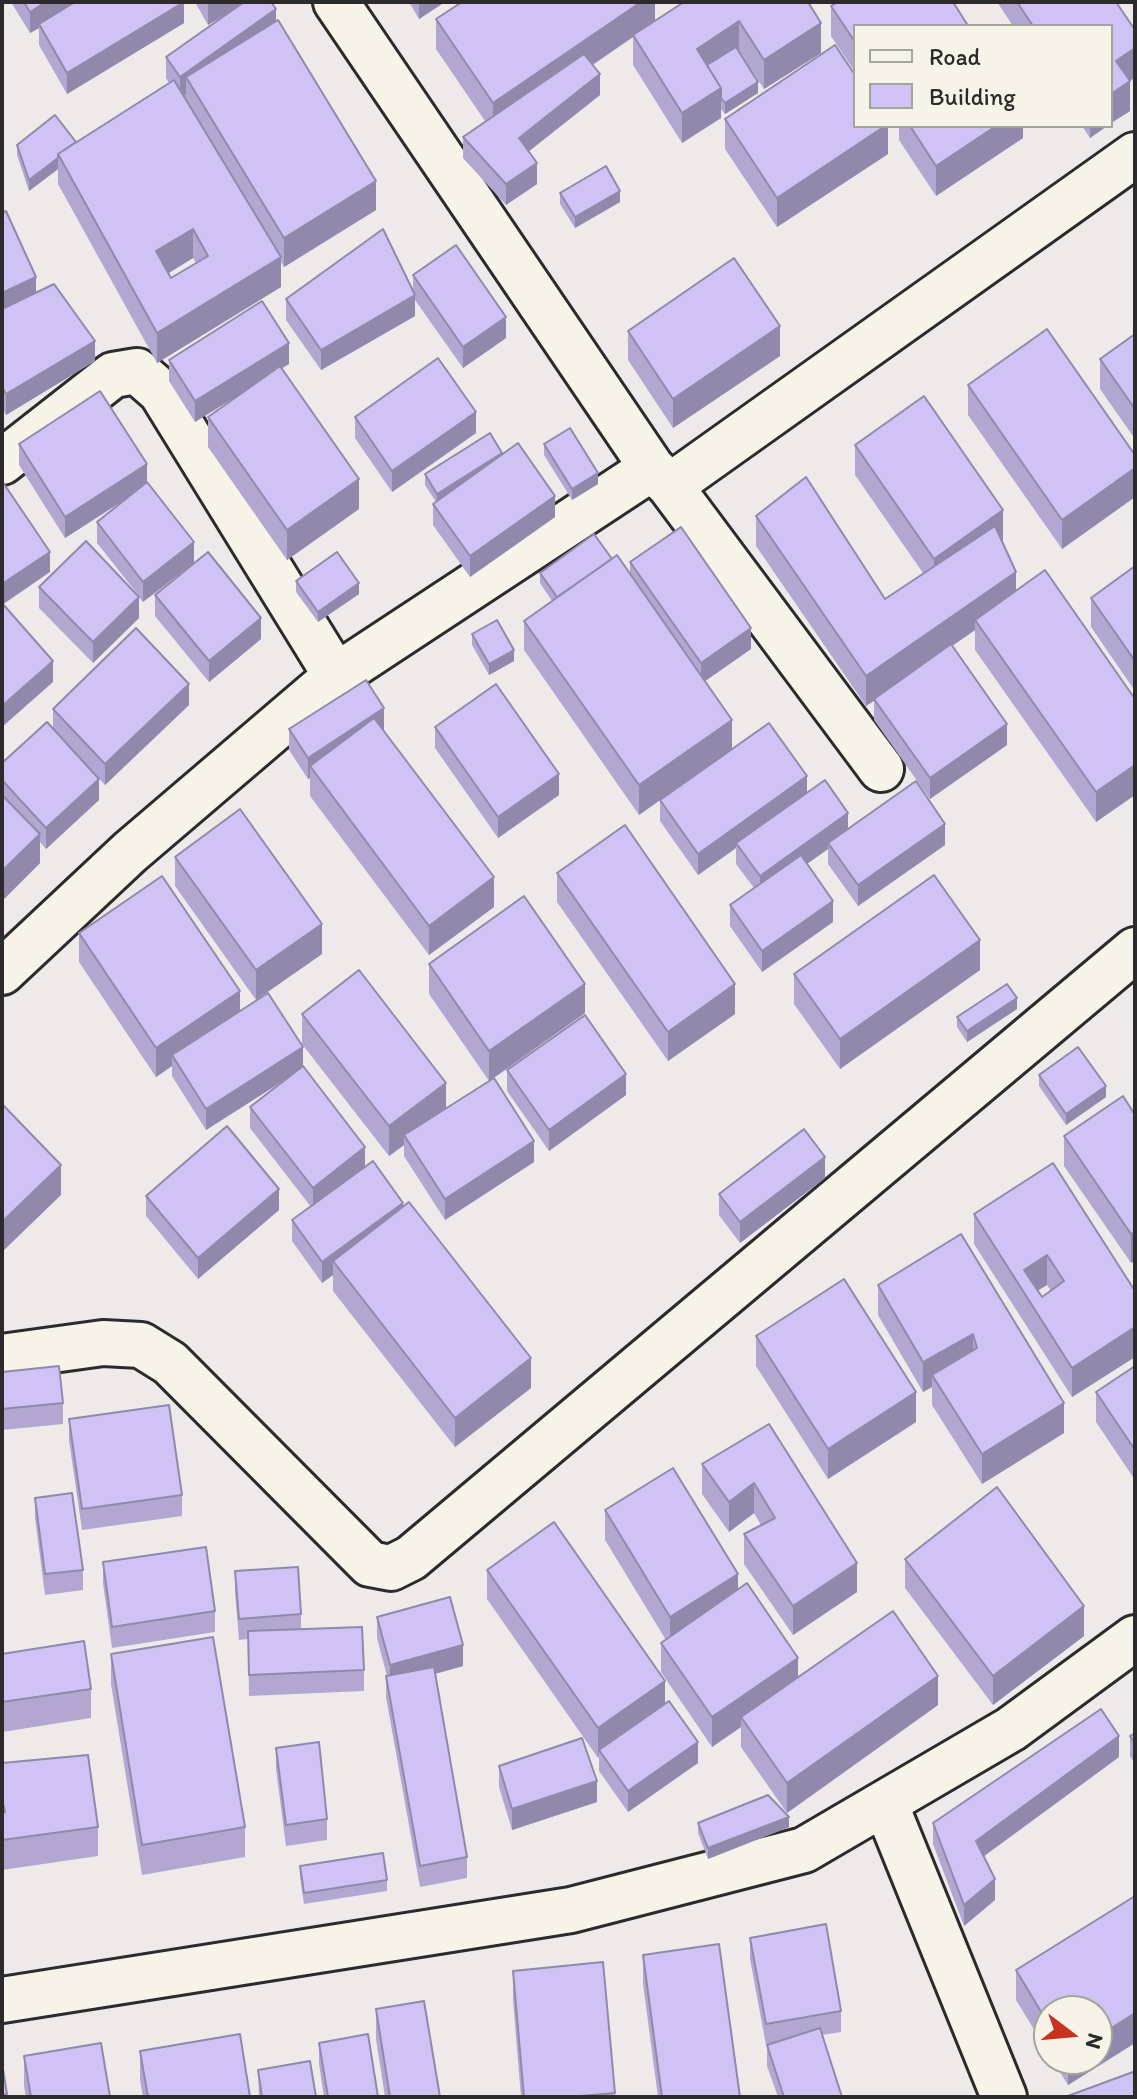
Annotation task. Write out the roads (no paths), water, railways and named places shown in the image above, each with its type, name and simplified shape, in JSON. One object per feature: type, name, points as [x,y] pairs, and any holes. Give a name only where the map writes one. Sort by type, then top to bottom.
[{"type":"street","points":[[336,2],[661,477],[881,769]]},
{"type":"street","points":[[2,972],[130,852],[336,676],[661,477],[1135,155]]},
{"type":"street","points":[[2,462],[113,375],[137,371],[161,392],[336,676]]},
{"type":"street","points":[[2,1357],[103,1343],[141,1345],[170,1363],[370,1564],[391,1568],[411,1558],[1135,950]]},
{"type":"street","points":[[2,2000],[571,1910],[804,1850],[1011,1729],[1135,1638]]},
{"type":"street","points":[[885,1803],[1004,2097]]}]
